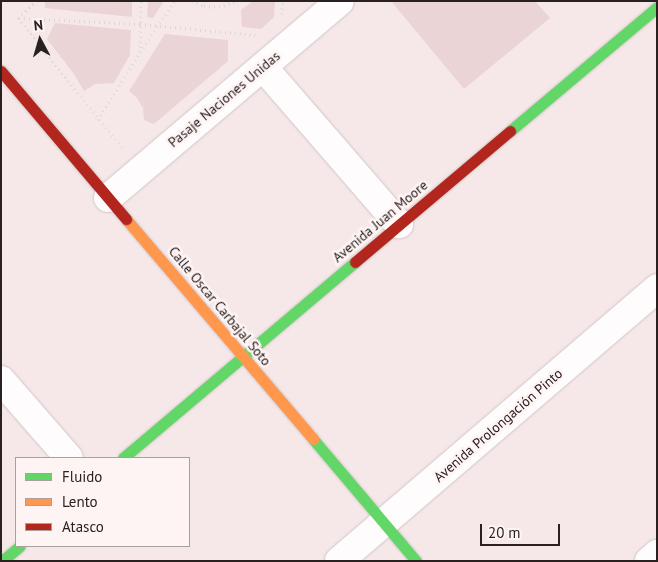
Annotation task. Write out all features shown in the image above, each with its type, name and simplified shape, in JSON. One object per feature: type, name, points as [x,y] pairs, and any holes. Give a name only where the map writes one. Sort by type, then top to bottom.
[{"type":"street","name":"Pasaje Naciones Unidas","points":[[108,198],[340,1]]},
{"type":"street","name":"Avenida Juan Moore","points":[[124,457],[657,7]]},
{"type":"street","points":[[263,67],[399,224]]},
{"type":"street","name":"Calle Oscar Carbajal Soto","points":[[1,71],[416,561]]},
{"type":"street","name":"Avenida Prolongación Pinto","points":[[339,561],[657,288]]},
{"type":"street","points":[[1,380],[68,457]]},
{"type":"street","points":[[2,561],[19,547]]},
{"type":"street","points":[[649,561],[657,554]]},
{"type":"path","points":[[18,18],[36,1]]},
{"type":"path","points":[[140,52],[141,1]]},
{"type":"path","points":[[98,120],[140,52],[176,1]]},
{"type":"path","points":[[192,1],[204,6],[219,7],[236,1]]},
{"type":"path","points":[[18,18],[140,24],[261,35]]},
{"type":"path","points":[[18,18],[98,120],[129,155]]},
{"type":"shaded area","points":[[45,1],[132,1],[132,17],[45,8]]},
{"type":"shaded area","points":[[148,1],[164,1],[153,18],[147,17]]},
{"type":"shaded area","points":[[253,1],[275,1],[274,17],[261,29],[242,27],[241,10]]},
{"type":"shaded area","points":[[391,1],[535,1],[550,18],[464,89]]},
{"type":"shaded area","points":[[55,23],[131,30],[130,55],[114,83],[95,84],[84,91],[74,74],[47,39]]},
{"type":"shaded area","points":[[165,34],[228,40],[228,61],[154,124],[144,120],[143,108],[137,98],[129,91]]},
{"type":"traffic: fast","points":[[510,131],[657,7]]},
{"type":"traffic: fast","points":[[124,457],[355,262]]},
{"type":"traffic: fast","points":[[313,439],[416,561]]},
{"type":"traffic: fast","points":[[2,561],[19,547]]},
{"type":"traffic: slow","points":[[126,219],[313,439]]},
{"type":"traffic: jam","points":[[1,71],[126,219]]},
{"type":"traffic: jam","points":[[355,262],[510,131]]}]
